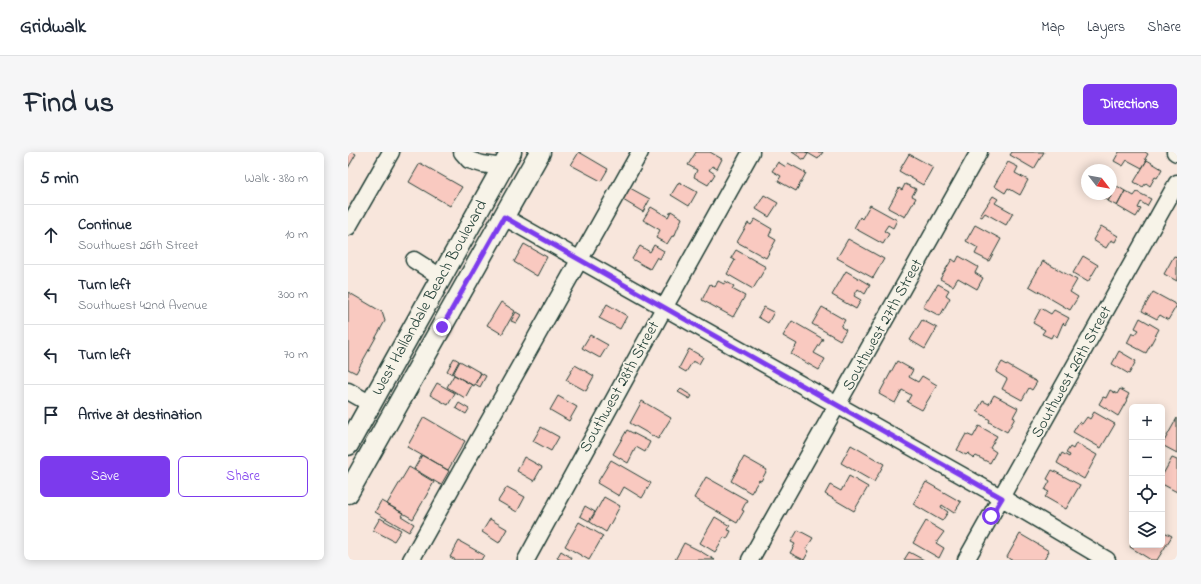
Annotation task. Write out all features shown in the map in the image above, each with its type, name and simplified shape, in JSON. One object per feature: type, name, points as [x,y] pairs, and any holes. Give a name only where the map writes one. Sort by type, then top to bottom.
[{"type":"main road","name":"West Hallandale Beach Boulevard","points":[[348,493],[540,152]]},
{"type":"main road","name":"West Hallandale Beach Boulevard","points":[[348,445],[509,157]]},
{"type":"main road","points":[[504,217],[502,202],[509,157]]},
{"type":"main road","points":[[442,327],[489,221],[491,188]]},
{"type":"street","points":[[348,227],[391,152]]},
{"type":"street","points":[[462,152],[469,160],[482,164],[509,157]]},
{"type":"street","points":[[411,560],[640,152]]},
{"type":"street","name":"Southwest 28th Street","points":[[526,560],[751,152]]},
{"type":"street","name":"Southwest 27th Street","points":[[750,560],[979,152]]},
{"type":"street","name":"Southwest 26th Street","points":[[966,560],[1177,183]]},
{"type":"street","points":[[504,217],[1002,498],[1107,560]]},
{"type":"street","points":[[414,260],[441,277]]},
{"type":"street","points":[[348,391],[371,404]]},
{"type":"building","points":[[348,152],[356,154],[348,168]]},
{"type":"building","points":[[579,152],[608,169],[601,181],[571,165]]},
{"type":"building","points":[[696,152],[710,152],[722,159],[717,169],[712,166],[709,170],[715,174],[708,185],[694,177],[697,170],[688,165]]},
{"type":"building","points":[[792,152],[805,152],[808,154],[804,160]]},
{"type":"building","points":[[806,152],[823,152],[818,159]]},
{"type":"building","points":[[1012,152],[1044,152],[1034,169],[1010,155]]},
{"type":"building","points":[[1119,152],[1145,152],[1148,154],[1145,159],[1147,160],[1142,168],[1127,160],[1123,166],[1114,161]]},
{"type":"building","points":[[909,154],[933,167],[923,185],[899,171]]},
{"type":"building","points":[[1147,160],[1162,169],[1150,186],[1146,183],[1143,187],[1134,182]]},
{"type":"building","points":[[778,162],[786,167],[788,163],[806,173],[796,191],[778,181],[781,176],[772,171]]},
{"type":"building","points":[[1008,162],[1018,167],[1015,173],[1028,180],[1020,195],[1008,188],[1005,193],[994,186]]},
{"type":"building","points":[[420,163],[462,187],[450,206],[409,182]]},
{"type":"building","points":[[679,182],[697,192],[689,206],[671,195]]},
{"type":"building","points":[[905,184],[916,189],[912,196],[916,198],[905,217],[888,208],[899,188],[902,190]]},
{"type":"building","points":[[1117,186],[1125,191],[1117,206],[1108,201],[1117,200]]},
{"type":"building","points":[[630,188],[650,199],[643,212],[623,200]]},
{"type":"building","points":[[1125,191],[1134,196],[1137,192],[1151,199],[1147,206],[1141,202],[1138,208],[1141,209],[1136,217],[1117,206]]},
{"type":"building","points":[[764,195],[778,203],[769,217],[756,209]]},
{"type":"building","points":[[993,196],[998,199],[995,203],[1013,213],[1006,225],[985,213],[982,217],[980,216]]},
{"type":"building","points":[[870,205],[897,220],[893,228],[888,225],[884,231],[889,234],[883,244],[854,228],[860,217],[862,219]]},
{"type":"building","points":[[651,207],[668,217],[671,211],[682,218],[674,237],[672,236],[667,244],[656,238],[660,230],[643,220]]},
{"type":"building","points":[[755,219],[772,229],[769,236],[776,240],[766,258],[737,242],[748,223],[751,225]]},
{"type":"building","points":[[975,225],[1001,239],[989,261],[975,254],[978,248],[966,241]]},
{"type":"building","points":[[1101,226],[1118,236],[1115,242],[1111,240],[1106,248],[1093,240]]},
{"type":"building","points":[[848,239],[884,259],[873,278],[837,258]]},
{"type":"building","points":[[524,244],[547,257],[537,276],[514,262]]},
{"type":"building","points":[[654,245],[664,251],[660,259],[657,257],[650,269],[632,259],[640,246],[650,252]]},
{"type":"building","points":[[736,250],[766,267],[753,289],[727,274],[735,260],[731,258]]},
{"type":"building","points":[[959,256],[978,267],[975,273],[983,278],[977,289],[958,278],[953,286],[940,279],[952,259],[956,262]]},
{"type":"building","points":[[1083,256],[1098,265],[1088,282],[1073,273]]},
{"type":"building","points":[[1174,256],[1177,257],[1177,281],[1164,274]]},
{"type":"building","points":[[1043,261],[1077,280],[1070,292],[1078,297],[1070,310],[1029,286]]},
{"type":"building","points":[[846,271],[870,285],[865,294],[858,289],[854,296],[861,300],[856,309],[832,295]]},
{"type":"building","points":[[718,281],[724,284],[725,281],[734,286],[732,289],[745,296],[733,317],[702,300],[710,284],[715,287]]},
{"type":"building","points":[[938,284],[949,290],[946,295],[950,298],[940,316],[923,307]]},
{"type":"building","points":[[348,292],[382,312],[385,321],[356,373],[348,369]]},
{"type":"building","points":[[1153,292],[1177,305],[1168,320],[1160,315],[1157,319],[1142,311]]},
{"type":"building","points":[[501,302],[515,311],[502,334],[487,325]]},
{"type":"building","points":[[607,304],[627,316],[620,329],[599,318]]},
{"type":"building","points":[[764,307],[774,312],[768,323],[758,317]]},
{"type":"building","points":[[822,307],[845,320],[841,327],[846,330],[840,340],[812,324]]},
{"type":"building","points":[[1041,308],[1051,314],[1054,310],[1069,318],[1065,325],[1063,323],[1057,337],[1053,334],[1051,338],[1042,334],[1045,330],[1033,323]]},
{"type":"building","points":[[516,312],[521,315],[516,323],[511,321]]},
{"type":"building","points":[[1140,318],[1159,329],[1146,353],[1127,343],[1132,333],[1135,335],[1139,330],[1135,328]]},
{"type":"building","points":[[922,320],[937,328],[925,349],[910,340]]},
{"type":"building","points":[[792,321],[823,339],[814,353],[825,359],[819,370],[791,354],[797,344],[783,336]]},
{"type":"building","points":[[590,335],[608,345],[600,358],[582,348]]},
{"type":"building","points":[[689,349],[703,357],[699,364],[693,361],[686,372],[679,368]]},
{"type":"building","points":[[1119,351],[1136,361],[1129,374],[1112,364]]},
{"type":"building","points":[[454,358],[459,361],[452,374],[447,371]]},
{"type":"building","points":[[460,361],[481,373],[474,386],[453,374]]},
{"type":"building","points":[[897,361],[913,370],[909,377],[918,382],[922,376],[937,385],[922,410],[907,402],[911,395],[902,390],[895,403],[879,394]]},
{"type":"building","points":[[1002,362],[1037,382],[1032,390],[1029,388],[1022,400],[1002,389],[1007,379],[996,372]]},
{"type":"building","points":[[575,365],[594,376],[586,391],[566,380]]},
{"type":"building","points":[[481,373],[486,376],[480,387],[475,384]]},
{"type":"building","points":[[454,375],[472,385],[465,398],[447,387]]},
{"type":"building","points":[[437,383],[455,393],[448,405],[430,395]]},
{"type":"building","points":[[681,389],[692,396],[690,399],[678,392]]},
{"type":"building","points":[[1120,389],[1129,394],[1118,416],[1099,404],[1103,397],[1106,398],[1110,390],[1117,394]]},
{"type":"building","points":[[994,395],[1018,408],[1013,417],[1015,418],[1007,432],[989,422],[990,420],[977,411],[983,401],[989,404]]},
{"type":"building","points":[[558,396],[577,407],[569,421],[550,410]]},
{"type":"building","points":[[642,401],[671,418],[658,439],[630,423]]},
{"type":"building","points":[[459,403],[469,409],[466,414],[456,408]]},
{"type":"building","points":[[1094,412],[1115,424],[1101,448],[1073,432],[1079,422],[1082,424],[1087,417],[1090,419]]},
{"type":"building","points":[[424,417],[465,441],[448,470],[407,447]]},
{"type":"building","points":[[1177,418],[1177,453],[1165,447],[1165,440]]},
{"type":"building","points":[[979,426],[997,436],[990,448],[996,452],[990,463],[976,456],[974,458],[968,454],[969,452],[966,455],[957,450],[966,434],[973,437]]},
{"type":"building","points":[[541,427],[559,437],[551,451],[533,441]]},
{"type":"building","points":[[627,430],[650,442],[645,452],[636,447],[628,463],[613,454]]},
{"type":"building","points":[[1076,443],[1097,455],[1084,479],[1057,463],[1062,453],[1069,457],[1070,455],[1066,453],[1070,447],[1073,449]]},
{"type":"building","points":[[851,445],[884,464],[874,482],[841,463]]},
{"type":"building","points":[[422,455],[449,471],[441,485],[414,469]]},
{"type":"building","points":[[524,457],[542,467],[534,481],[517,471]]},
{"type":"building","points":[[744,457],[767,470],[761,481],[759,480],[751,493],[731,481]]},
{"type":"building","points":[[1172,458],[1177,460],[1177,492],[1165,486],[1165,471]]},
{"type":"building","points":[[611,460],[651,483],[642,498],[624,487],[619,496],[597,483]]},
{"type":"building","points":[[409,467],[434,482],[413,519],[387,504]]},
{"type":"building","points":[[1052,470],[1080,485],[1066,509],[1045,497],[1049,492],[1045,490],[1050,481],[1047,479]]},
{"type":"building","points":[[849,476],[868,487],[854,511],[825,494],[830,485],[841,491]]},
{"type":"building","points":[[706,477],[747,500],[742,510],[744,511],[737,523],[694,498]]},
{"type":"building","points":[[926,482],[961,502],[954,513],[942,505],[941,507],[948,512],[942,521],[913,504]]},
{"type":"building","points":[[507,487],[525,497],[517,512],[498,501]]},
{"type":"building","points":[[604,497],[620,506],[606,532],[590,522]]},
{"type":"building","points":[[381,501],[403,513],[401,516],[414,524],[409,532],[375,512]]},
{"type":"building","points":[[585,506],[595,512],[589,521],[580,516]]},
{"type":"building","points":[[715,517],[730,526],[728,530],[731,531],[727,539],[724,537],[715,552],[700,543]]},
{"type":"building","points":[[380,518],[401,530],[394,541],[373,530]]},
{"type":"building","points":[[490,519],[507,529],[499,543],[482,532]]},
{"type":"building","points":[[926,521],[944,532],[936,543],[944,548],[939,558],[913,543]]},
{"type":"building","points":[[579,522],[603,536],[589,560],[565,546]]},
{"type":"building","points":[[798,530],[813,538],[806,549],[809,551],[804,560],[790,553],[795,544],[791,542]]},
{"type":"building","points":[[1165,532],[1172,536],[1165,547]]},
{"type":"building","points":[[1020,534],[1049,551],[1044,560],[1011,560],[1007,557]]},
{"type":"building","points":[[459,541],[484,555],[481,560],[456,560],[450,557]]},
{"type":"building","points":[[684,543],[700,551],[715,560],[675,560]]},
{"type":"building","points":[[1132,548],[1164,548],[1157,560],[1151,560]]},
{"type":"building","points":[[561,551],[572,558],[571,560],[561,560],[557,558]]},
{"type":"building","points":[[909,552],[924,560],[904,560]]},
{"type":"route","points":[[442,327],[504,217],[1002,498],[991,516]]}]
